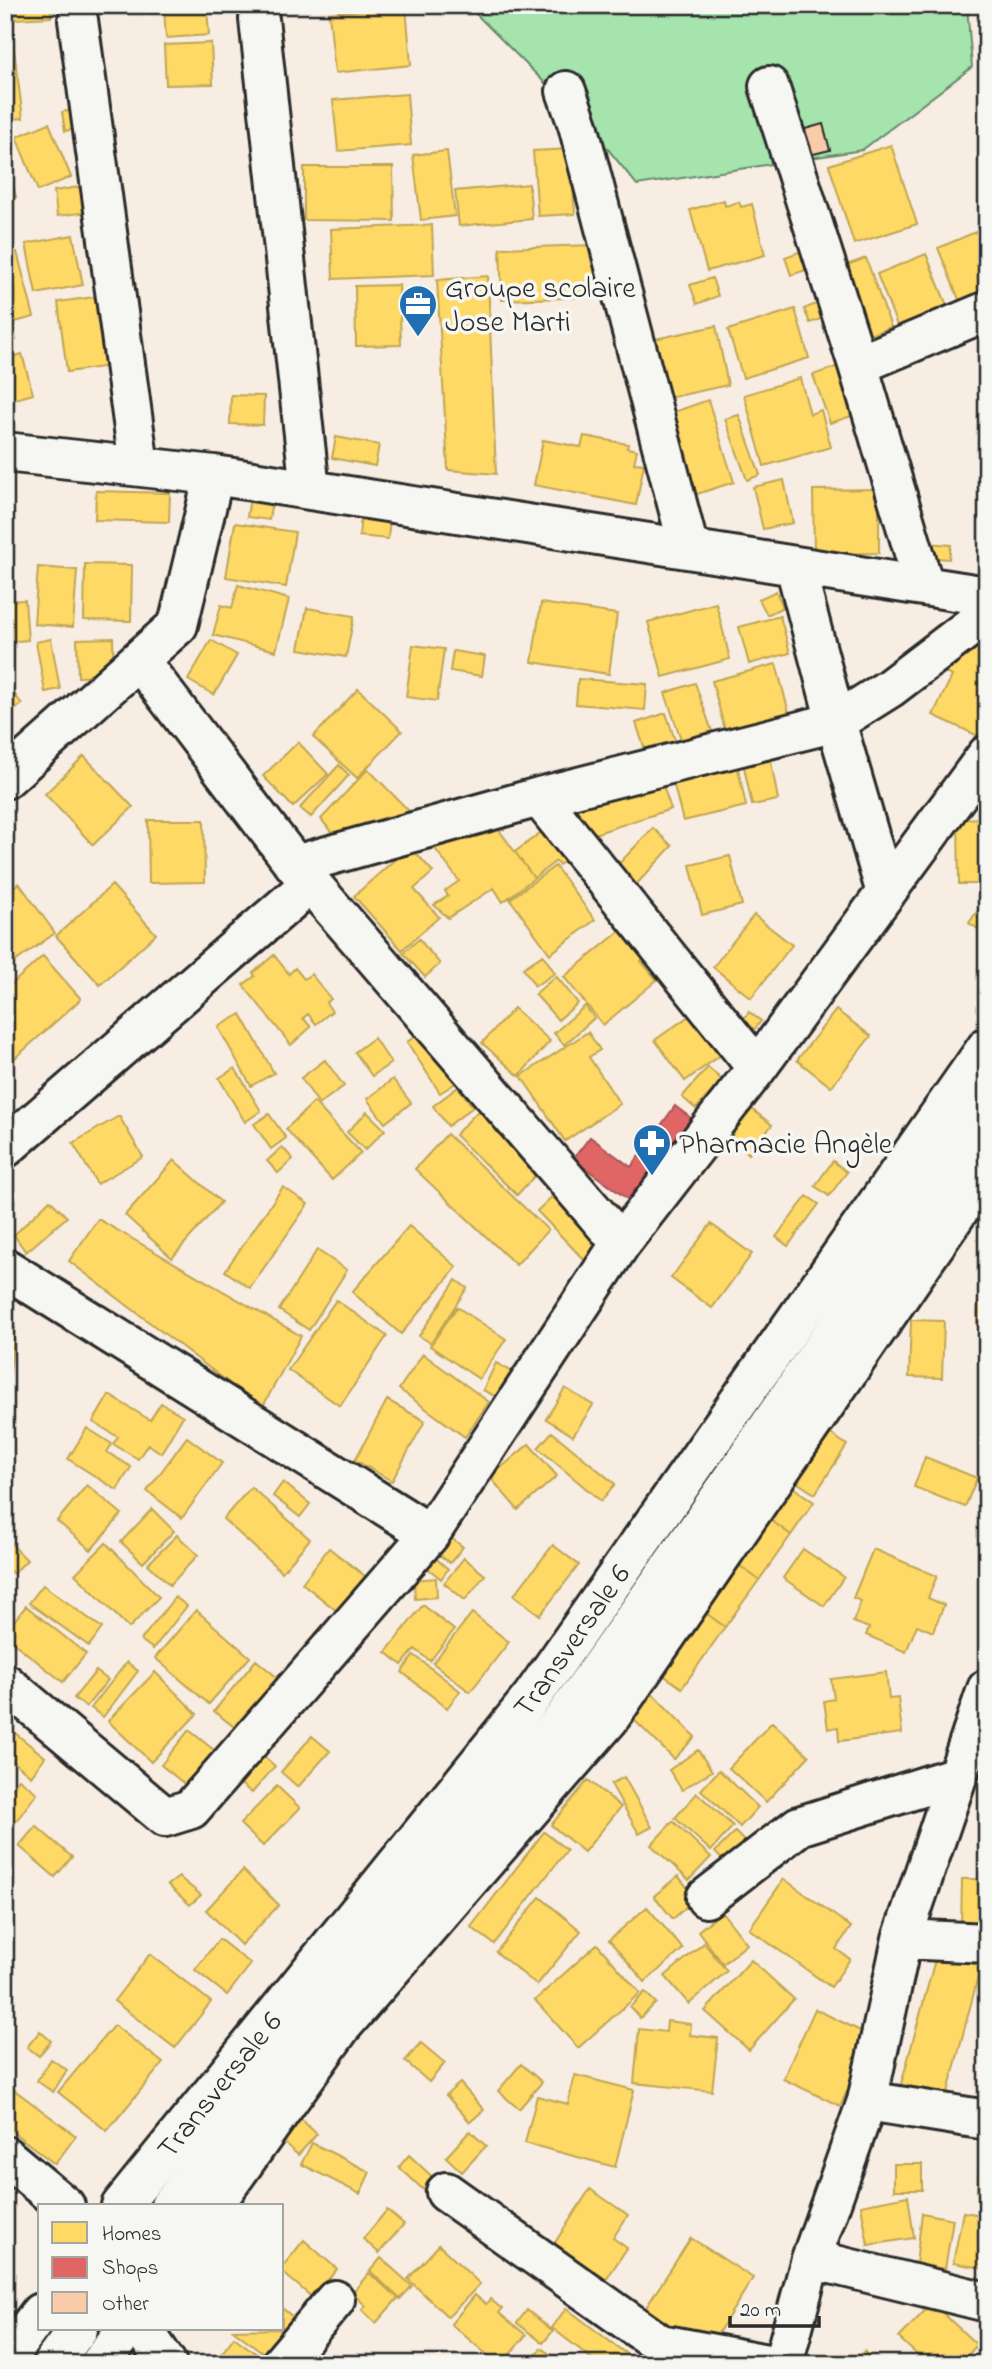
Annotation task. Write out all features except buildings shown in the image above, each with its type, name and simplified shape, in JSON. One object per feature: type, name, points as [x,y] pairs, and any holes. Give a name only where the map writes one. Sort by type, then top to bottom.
[{"type":"street","points":[[259,19],[310,490]]},
{"type":"street","points":[[78,20],[139,466]]},
{"type":"street","points":[[769,86],[858,365],[924,586]]},
{"type":"street","points":[[566,91],[578,125],[689,549]]},
{"type":"street","points":[[858,365],[987,311]]},
{"type":"street","points":[[5,452],[214,475],[987,596]]},
{"type":"street","points":[[5,779],[178,625],[214,475]]},
{"type":"street","points":[[795,566],[836,722],[886,893]]},
{"type":"street","points":[[5,1148],[303,874],[539,797],[836,722],[890,688],[987,614]]},
{"type":"street","points":[[139,660],[303,874],[621,1243]]},
{"type":"street","points":[[5,1683],[165,1817],[191,1809],[430,1534],[621,1243],[757,1068],[987,755]]},
{"type":"street","points":[[539,797],[757,1068]]},
{"type":"street","name":"Transversale 6","points":[[123,2204],[532,1697],[987,1047]]},
{"type":"street","name":"Transversale 6","points":[[172,2204],[296,2066],[330,2019],[332,1990],[516,1800],[564,1718],[757,1473],[987,1107]]},
{"type":"street","points":[[757,1473],[987,1169]]},
{"type":"street","points":[[5,1268],[430,1534]]},
{"type":"street","points":[[783,2364],[811,2259],[867,2101],[902,1939],[987,1689]]},
{"type":"street","points":[[706,1898],[799,1826],[957,1776]]},
{"type":"street","points":[[902,1939],[987,1943]]},
{"type":"street","points":[[214,2204],[296,2066]]},
{"type":"street","points":[[867,2101],[987,2120]]},
{"type":"street","points":[[5,2156],[63,2204]]},
{"type":"street","points":[[446,2192],[660,2344],[767,2364]]},
{"type":"street","points":[[811,2259],[987,2302]]},
{"type":"street","points":[[281,2364],[335,2300]]},
{"type":"street","points":[[5,2360],[38,2316]]},
{"type":"street","points":[[52,2364],[77,2330]]},
{"type":"street","points":[[100,2364],[125,2330]]},
{"type":"street","points":[[144,2330],[167,2364]]},
{"type":"green space","points":[[467,5],[967,5],[972,67],[862,150],[637,185],[594,132]]},
{"type":"place","name":"Groupe scolaire Jose Marti","points":[[418,338]]},
{"type":"place","name":"Pharmacie Angèle","points":[[652,1177]]}]
